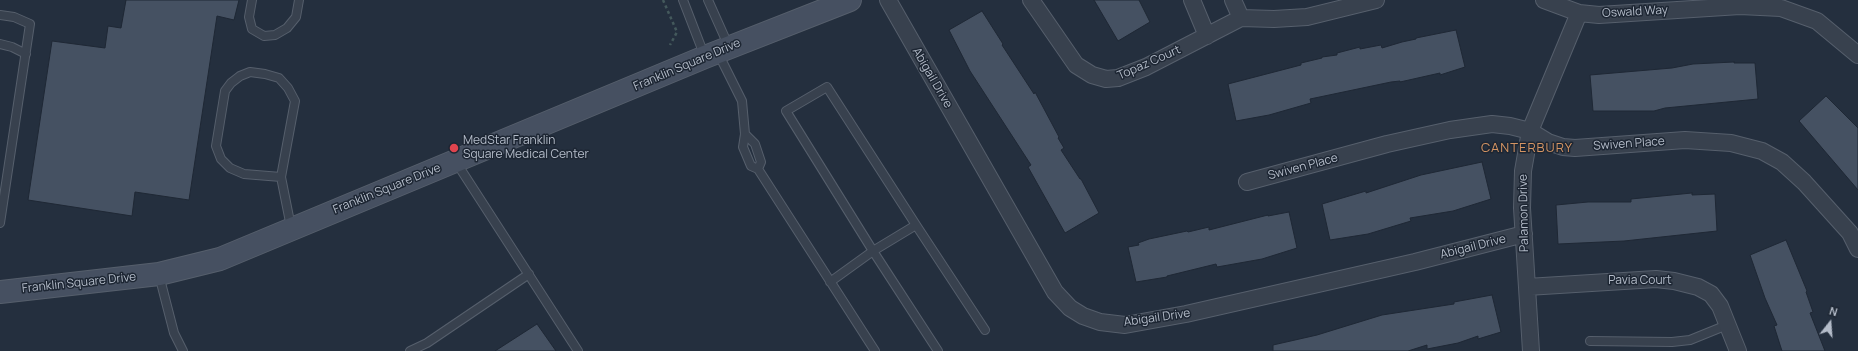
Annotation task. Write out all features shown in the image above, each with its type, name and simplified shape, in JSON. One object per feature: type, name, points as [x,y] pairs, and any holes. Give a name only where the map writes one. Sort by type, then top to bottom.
[{"type":"street","name":"Franklin Square Drive","points":[[0,292],[159,274],[220,259],[291,228],[717,52],[850,0]]},
{"type":"street","name":"Abigail Drive","points":[[888,0],[1055,292],[1070,308],[1083,316],[1100,322],[1125,324],[1186,314],[1407,264],[1524,234]]},
{"type":"street","name":"Topaz Court","points":[[1031,0],[1076,65],[1092,76],[1106,79],[1118,78],[1146,67],[1207,36]]},
{"type":"street","points":[[1192,0],[1207,36],[1241,18],[1274,20],[1307,17],[1376,0]]},
{"type":"street","points":[[1233,0],[1241,18]]},
{"type":"street","name":"Oswald Way","points":[[1544,0],[1579,13],[1599,14],[1740,6],[1781,8],[1817,21],[1858,54]]},
{"type":"street","name":"Palamon Drive","points":[[1531,351],[1522,208],[1523,171],[1530,131],[1579,13]]},
{"type":"street","name":"Swiven Place","points":[[1247,182],[1387,144],[1468,126],[1492,124],[1510,126],[1530,131],[1548,142],[1563,147],[1575,148],[1685,140],[1731,143],[1762,151],[1782,162],[1804,182],[1850,233],[1858,249]]},
{"type":"street","name":"Pavia Court","points":[[1527,287],[1635,280],[1674,281],[1698,287],[1711,294],[1720,306],[1738,351]]},
{"type":"lane","points":[[252,0],[249,17],[252,29],[264,36],[275,35],[287,28],[296,17],[299,0]]},
{"type":"lane","points":[[683,0],[717,52],[742,101],[745,134],[743,147],[751,166],[758,170],[875,351]]},
{"type":"lane","points":[[708,0],[717,52]]},
{"type":"lane","points":[[0,14],[14,17],[30,24],[0,223]]},
{"type":"lane","points":[[0,44],[12,47],[26,54]]},
{"type":"lane","points":[[280,177],[244,174],[230,168],[221,159],[216,146],[225,91],[231,83],[240,76],[250,72],[279,78],[288,88],[295,101],[280,177],[291,228]]},
{"type":"lane","points":[[938,351],[873,251],[786,111],[827,87],[985,330]]},
{"type":"lane","points":[[745,134],[755,144],[761,162],[758,170]]},
{"type":"lane","points":[[455,160],[578,351]]},
{"type":"lane","points":[[830,282],[873,251],[916,225]]},
{"type":"lane","points":[[159,274],[174,333],[183,351]]},
{"type":"lane","points":[[410,351],[427,343],[529,274]]},
{"type":"lane","points":[[1590,341],[1672,342],[1690,340],[1727,325]]},
{"type":"path","points":[[663,0],[677,32],[670,45]]},
{"type":"building","points":[[126,0],[239,0],[234,20],[217,16],[189,200],[135,192],[132,216],[28,200],[52,41],[105,48],[108,26],[121,28]]},
{"type":"building","points":[[1094,0],[1139,0],[1150,22],[1118,41]]},
{"type":"building","points":[[982,11],[1034,94],[1035,92],[1064,148],[1061,150],[1081,179],[1099,213],[1065,233],[1028,167],[1031,165],[970,71],[949,30]]},
{"type":"building","points":[[1456,30],[1465,67],[1440,75],[1440,73],[1400,82],[1391,82],[1310,99],[1311,103],[1269,115],[1236,121],[1228,84],[1301,65],[1301,63],[1322,57],[1337,55],[1337,53],[1360,47],[1360,49],[1381,45],[1382,48],[1416,38]]},
{"type":"building","points":[[1734,62],[1755,63],[1758,99],[1665,108],[1654,111],[1593,111],[1590,75],[1672,68],[1693,64]]},
{"type":"building","points":[[1826,96],[1858,128],[1858,190],[1799,121]]},
{"type":"building","points":[[1482,162],[1491,199],[1453,211],[1410,218],[1411,221],[1368,234],[1330,240],[1322,204],[1366,191],[1366,193],[1421,175]]},
{"type":"building","points":[[1692,193],[1692,195],[1715,194],[1717,231],[1624,241],[1558,244],[1556,205],[1588,202],[1631,202],[1631,199]]},
{"type":"building","points":[[1289,212],[1297,248],[1262,259],[1217,267],[1216,264],[1167,277],[1136,282],[1128,247],[1139,245],[1138,243],[1149,239],[1209,227],[1209,230],[1268,215]]},
{"type":"building","points":[[1786,240],[1807,291],[1806,292],[1813,312],[1810,313],[1825,351],[1782,351],[1774,326],[1777,325],[1765,298],[1750,255]]},
{"type":"building","points":[[1492,295],[1501,332],[1478,339],[1478,336],[1458,343],[1427,349],[1427,345],[1408,351],[1273,351],[1273,345],[1317,335],[1382,315],[1454,304],[1454,302]]},
{"type":"building","points":[[537,324],[556,351],[495,351]]},
{"type":"place","name":"MedStar Franklin Square Medical Center","points":[[454,148]]},
{"type":"district","name":"CANTERBURY","points":[[1527,148]]}]
